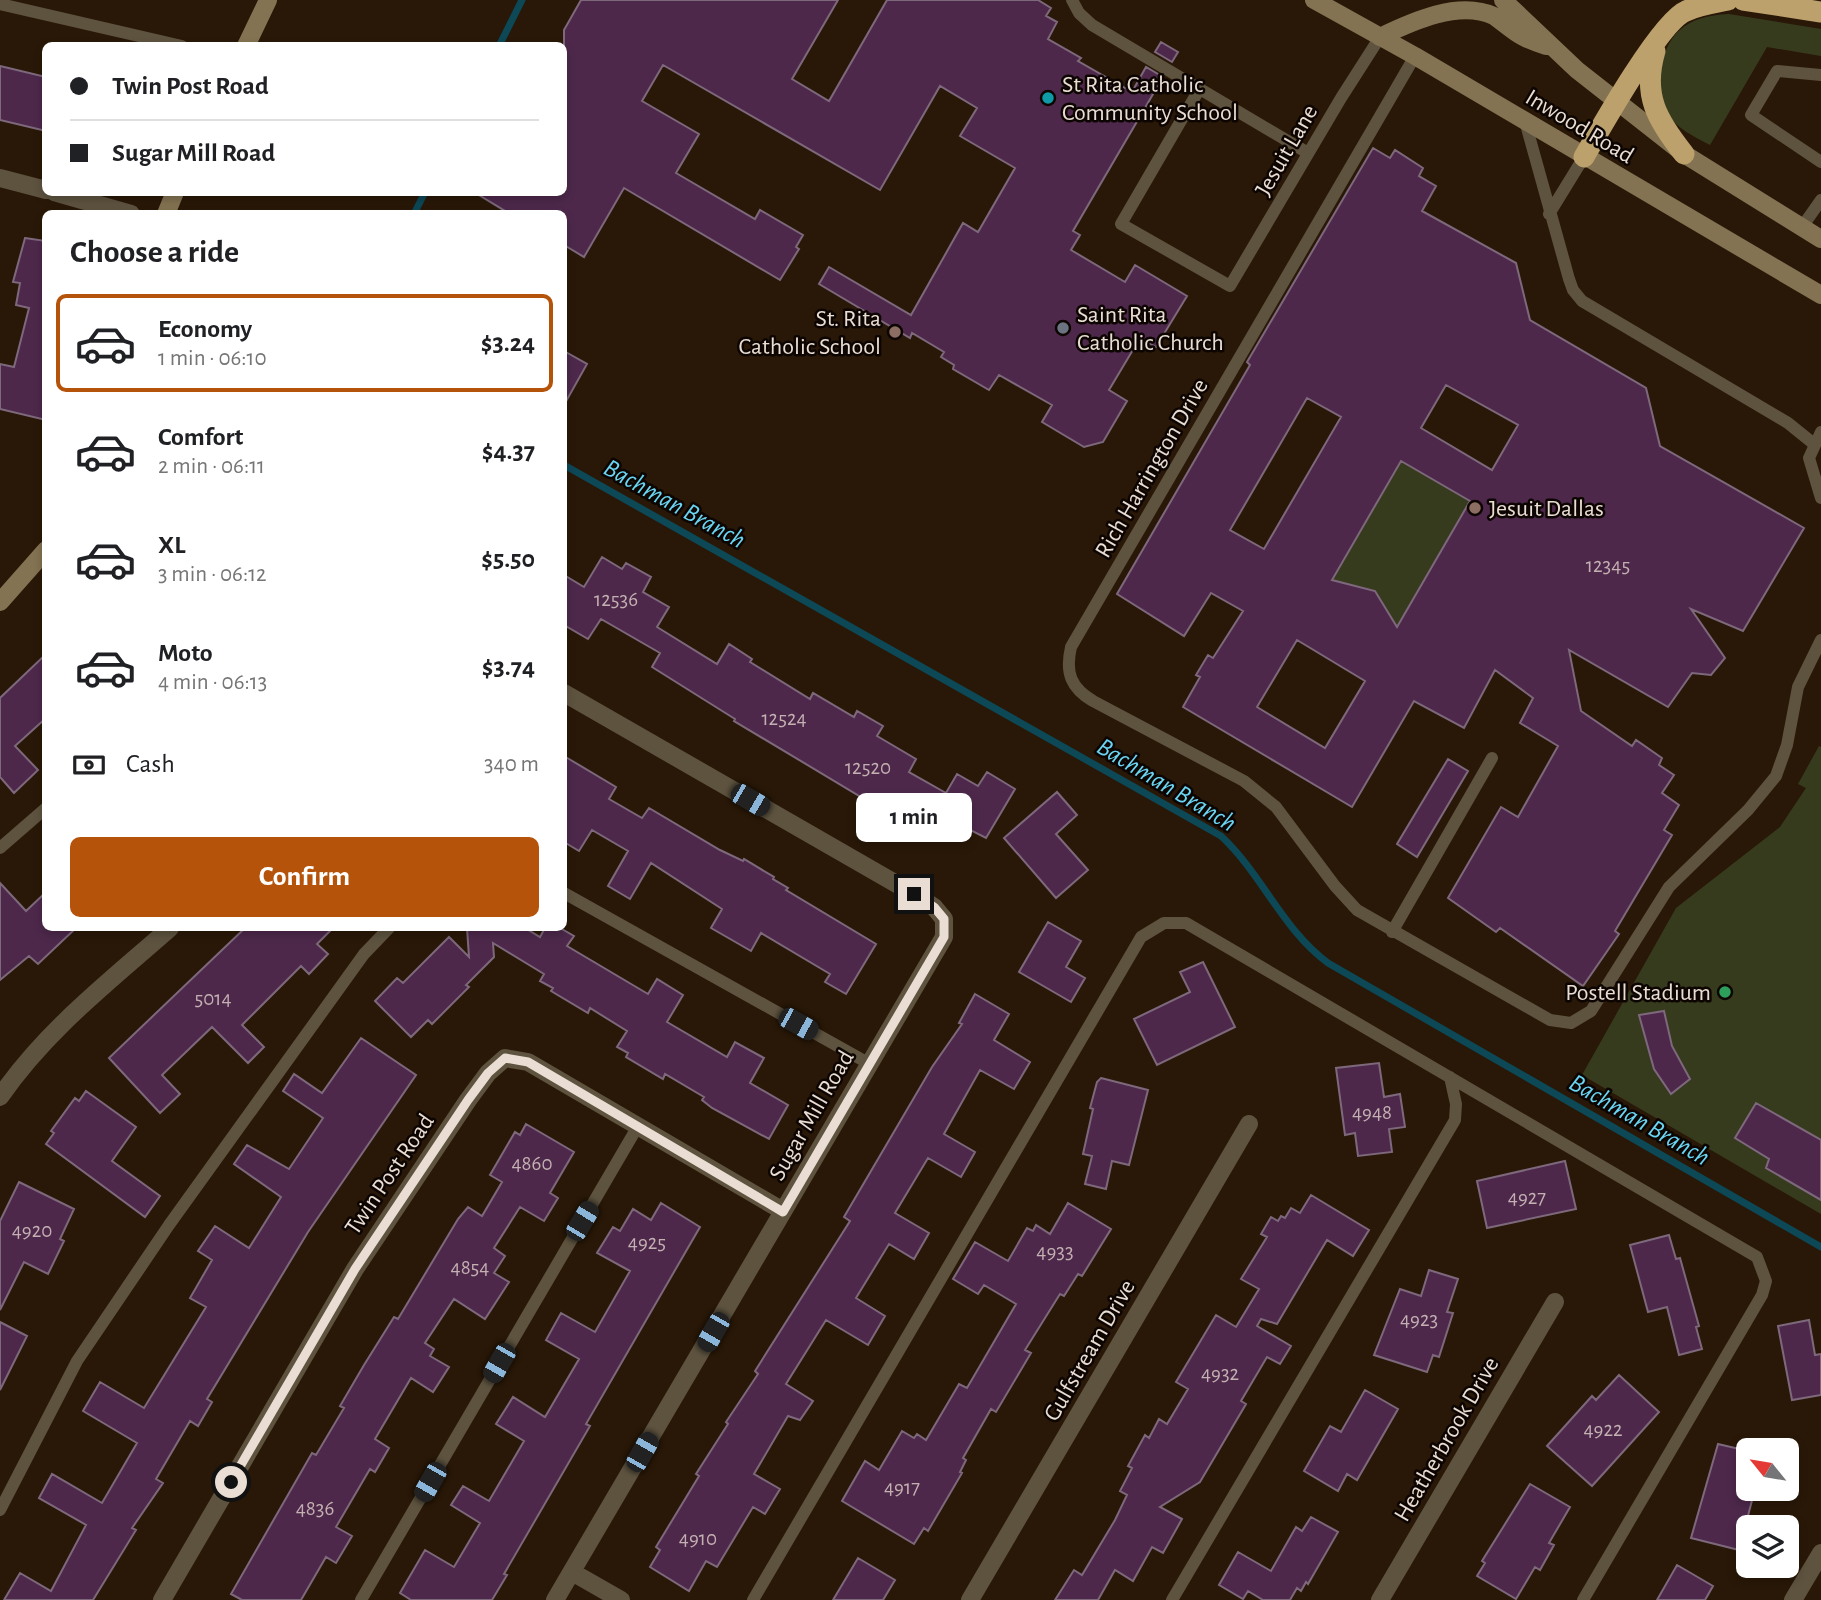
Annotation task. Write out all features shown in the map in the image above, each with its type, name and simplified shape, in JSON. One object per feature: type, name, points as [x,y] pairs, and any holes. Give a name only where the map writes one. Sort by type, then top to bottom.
[{"type":"highway","points":[[1584,157],[1615,101],[1683,11],[1728,0]]},
{"type":"highway","points":[[1744,0],[1821,12]]},
{"type":"highway","points":[[1659,40],[1648,86],[1662,125],[1684,154]]},
{"type":"main road","points":[[248,42],[268,0]]},
{"type":"main road","name":"Inwood Road","points":[[1314,0],[1415,56],[1821,295]]},
{"type":"main road","name":"Inwood Road","points":[[1503,0],[1553,49],[1684,154],[1821,239]]},
{"type":"main road","points":[[1380,37],[1435,11],[1462,7],[1493,15],[1518,37],[1553,49]]},
{"type":"main road","points":[[0,602],[42,555]]},
{"type":"street","points":[[0,178],[42,189]]},
{"type":"street","points":[[68,196],[117,210]]},
{"type":"street","name":"Sugar Mill Road","points":[[555,1600],[944,937],[944,919],[934,907],[567,695]]},
{"type":"street","points":[[0,1097],[21,1066],[52,1032],[167,931]]},
{"type":"street","name":"Twin Post Road","points":[[162,1600],[355,1269],[488,1073],[505,1058],[528,1062],[783,1212]]},
{"type":"street","name":"Gulfstream Drive","points":[[970,1600],[1249,1125]]},
{"type":"street","name":"Heatherbrook Drive","points":[[1380,1600],[1555,1302]]},
{"type":"street","points":[[1793,1600],[1821,1553]]},
{"type":"street","points":[[572,1572],[621,1600]]},
{"type":"lane","points":[[1072,0],[1092,25],[1308,153]]},
{"type":"lane","points":[[0,4],[165,42]]},
{"type":"lane","name":"Jesuit Lane","points":[[1200,88],[1121,224],[1230,286],[1380,37]]},
{"type":"lane","name":"Rich Harrington Drive","points":[[1392,932],[1373,921],[1345,898],[1287,820],[1262,794],[1229,772],[1082,695],[1070,678],[1068,660],[1071,647],[1415,56]]},
{"type":"lane","points":[[1821,75],[1777,71],[1751,115],[1821,162]]},
{"type":"lane","points":[[1525,121],[1549,214],[1573,290],[1582,301],[1788,423],[1814,444]]},
{"type":"lane","points":[[1549,214],[1584,157]]},
{"type":"lane","points":[[1802,227],[1821,200]]},
{"type":"lane","points":[[1821,432],[1808,458],[1821,498]]},
{"type":"lane","points":[[1492,758],[1392,932],[1550,1020],[1571,1023],[1581,1019],[1603,995],[1669,887],[1748,810],[1776,776],[1787,745],[1798,687],[1821,640]]},
{"type":"lane","points":[[0,848],[42,811]]},
{"type":"lane","points":[[567,895],[868,1063]]},
{"type":"lane","points":[[753,1600],[1141,937],[1164,923],[1186,923],[1757,1257],[1766,1280],[1742,1330],[1583,1600]]},
{"type":"lane","points":[[0,1510],[77,1361],[170,1225],[364,954],[386,931]]},
{"type":"lane","points":[[1172,1600],[1455,1120],[1456,1104],[1450,1077]]},
{"type":"lane","points":[[361,1600],[638,1126]]},
{"type":"green space","points":[[1729,14],[1821,29],[1821,56],[1767,47],[1710,145],[1680,128],[1670,118],[1662,103],[1660,76],[1667,48],[1680,30],[1701,18]]},
{"type":"green space","points":[[1404,457],[1472,497],[1397,627],[1377,612],[1380,599],[1375,591],[1329,586]]},
{"type":"green space","name":"Postell Stadium","points":[[1819,746],[1821,1214],[1582,1075],[1676,908],[1780,827],[1806,788],[1798,784]]},
{"type":"building","points":[[581,0],[838,0],[792,79],[829,101],[887,0],[1038,0],[1051,8],[1046,16],[1057,22],[1048,39],[1081,58],[1078,61],[1132,92],[1146,67],[1163,77],[1073,231],[1080,235],[1071,250],[1125,282],[1135,265],[1187,296],[1156,347],[1140,338],[1109,390],[1127,401],[1103,442],[1084,447],[1042,422],[1052,405],[999,375],[989,390],[953,369],[954,365],[941,357],[944,352],[912,333],[910,338],[819,284],[829,267],[911,315],[963,223],[978,232],[1015,168],[960,136],[977,108],[940,86],[880,190],[663,65],[642,101],[699,134],[676,173],[755,219],[760,210],[803,235],[796,247],[799,249],[780,280],[624,188],[584,257],[567,247],[567,210],[503,210],[481,196],[567,196],[567,42],[564,42],[564,30]]},
{"type":"building","points":[[1161,42],[1178,52],[1172,62],[1155,52]]},
{"type":"building","points":[[0,66],[42,76],[42,130],[0,120]]},
{"type":"building","points":[[1373,148],[1390,158],[1395,150],[1423,168],[1419,176],[1436,186],[1422,211],[1516,263],[1530,320],[1646,388],[1660,446],[1804,528],[1743,631],[1691,609],[1725,658],[1711,675],[1692,673],[1668,707],[1569,650],[1581,711],[1632,746],[1636,740],[1662,758],[1659,765],[1674,775],[1662,793],[1679,805],[1664,830],[1672,835],[1615,931],[1619,934],[1583,986],[1500,928],[1496,932],[1448,898],[1501,807],[1518,817],[1558,746],[1520,723],[1533,698],[1495,670],[1464,728],[1414,701],[1352,807],[1183,707],[1200,677],[1196,675],[1208,655],[1213,658],[1243,611],[1211,593],[1184,636],[1117,594],[1250,365],[1247,362]],"holes":[[[1446,385],[1518,425],[1492,470],[1421,428]],[[1307,398],[1341,417],[1264,549],[1230,530]],[[1401,461],[1470,501],[1397,627],[1375,591],[1332,580]],[[1297,640],[1365,681],[1325,748],[1257,707]]]},
{"type":"building","points":[[25,238],[42,240],[42,419],[0,409],[0,364],[14,367],[29,308],[16,305],[20,283],[13,282]]},
{"type":"building","points":[[567,353],[587,364],[567,400]]},
{"type":"building","points":[[602,557],[622,569],[626,563],[651,577],[643,592],[669,607],[657,627],[717,664],[729,644],[752,659],[750,662],[810,699],[813,693],[854,717],[857,711],[883,726],[877,736],[916,759],[909,772],[946,793],[957,774],[978,786],[987,772],[1015,789],[986,838],[941,815],[931,834],[888,808],[886,812],[734,721],[735,719],[652,667],[660,653],[601,619],[588,639],[567,627],[567,577],[584,587]]},
{"type":"building","points":[[42,658],[42,722],[15,746],[38,770],[14,793],[0,777],[0,698]]},
{"type":"building","points":[[567,758],[616,787],[609,799],[642,818],[649,808],[720,850],[743,861],[744,859],[774,877],[773,879],[788,888],[786,890],[876,944],[846,994],[825,982],[830,974],[761,933],[751,951],[711,928],[722,909],[651,863],[630,899],[608,886],[628,851],[592,830],[579,851],[567,844]]},
{"type":"building","points":[[1448,759],[1468,771],[1417,857],[1397,844]]},
{"type":"building","points":[[1057,792],[1077,815],[1056,834],[1088,870],[1056,898],[1004,838]]},
{"type":"building","points":[[0,883],[26,911],[42,896],[42,931],[73,931],[38,964],[29,956],[0,980]]},
{"type":"building","points":[[1048,922],[1081,941],[1066,967],[1085,978],[1071,1002],[1019,972]]},
{"type":"building","points":[[242,931],[330,931],[317,944],[328,954],[309,974],[301,966],[242,1025],[264,1047],[248,1063],[212,1027],[162,1075],[180,1094],[160,1113],[109,1058]]},
{"type":"building","points":[[467,931],[530,931],[540,937],[543,931],[565,931],[574,936],[567,946],[648,994],[657,979],[683,995],[667,1022],[727,1057],[735,1042],[764,1058],[750,1083],[788,1105],[769,1139],[712,1108],[702,1100],[704,1097],[665,1074],[663,1079],[626,1057],[628,1053],[617,1047],[627,1031],[590,1008],[588,1013],[551,991],[553,988],[540,981],[544,974],[493,943],[494,957],[466,985],[469,987],[432,1024],[428,1020],[411,1037],[375,1001],[397,978],[403,983],[449,937],[469,957]]},
{"type":"building","points":[[1203,962],[1235,1027],[1157,1065],[1134,1019],[1190,992],[1180,972]]},
{"type":"building","points":[[975,994],[1009,1014],[994,1040],[1030,1062],[1014,1089],[980,1070],[944,1134],[975,1152],[961,1177],[928,1158],[895,1213],[929,1233],[914,1259],[889,1244],[856,1298],[885,1316],[868,1345],[826,1320],[786,1384],[813,1401],[800,1420],[788,1416],[754,1474],[780,1489],[765,1514],[753,1507],[717,1567],[706,1561],[689,1591],[650,1567],[660,1550],[656,1547],[699,1476],[696,1474],[728,1424],[726,1422],[758,1374],[755,1371],[850,1221],[844,1217],[932,1067],[962,1024],[959,1023]]},
{"type":"building","points":[[1664,1011],[1672,1046],[1690,1079],[1671,1094],[1654,1069],[1639,1015]]},
{"type":"building","points":[[361,1038],[416,1075],[308,1232],[207,1399],[212,1402],[198,1426],[190,1421],[156,1479],[163,1483],[132,1528],[136,1530],[93,1600],[4,1600],[20,1573],[51,1591],[86,1525],[39,1498],[52,1474],[102,1503],[137,1443],[83,1411],[100,1382],[144,1408],[206,1307],[190,1298],[212,1260],[198,1251],[215,1226],[249,1248],[281,1197],[234,1164],[247,1145],[289,1169],[323,1118],[283,1091],[294,1074],[322,1093]]},
{"type":"building","points":[[1379,1063],[1384,1097],[1400,1094],[1405,1127],[1389,1129],[1392,1152],[1358,1156],[1355,1133],[1345,1135],[1336,1068]]},
{"type":"building","points":[[1101,1078],[1148,1090],[1129,1165],[1112,1161],[1106,1189],[1085,1184],[1092,1156],[1083,1154],[1093,1109],[1090,1108],[1097,1082]]},
{"type":"building","points":[[86,1091],[136,1127],[112,1161],[160,1196],[145,1217],[46,1144],[54,1133],[51,1131],[75,1098],[79,1101]]},
{"type":"building","points":[[1756,1103],[1821,1140],[1821,1200],[1766,1168],[1769,1159],[1735,1138]]},
{"type":"building","points":[[526,1124],[574,1152],[550,1193],[558,1198],[544,1221],[520,1207],[494,1248],[505,1256],[494,1273],[509,1282],[485,1319],[454,1299],[425,1343],[434,1349],[430,1356],[449,1367],[433,1392],[411,1378],[375,1439],[389,1448],[375,1472],[370,1469],[336,1527],[352,1536],[336,1563],[326,1557],[301,1600],[242,1600],[231,1594],[312,1453],[316,1455],[344,1408],[340,1406],[364,1365],[394,1317],[398,1319],[458,1219],[468,1207],[482,1216],[502,1182],[490,1175],[515,1132],[520,1135]]},
{"type":"building","points":[[1565,1161],[1576,1209],[1487,1228],[1477,1181]]},
{"type":"building","points":[[19,1182],[74,1209],[60,1239],[64,1241],[48,1274],[24,1262],[0,1310],[0,1221]]},
{"type":"building","points":[[1311,1195],[1369,1230],[1353,1256],[1327,1240],[1277,1324],[1261,1319],[1257,1326],[1291,1346],[1280,1364],[1267,1357],[1241,1401],[1246,1404],[1200,1482],[1160,1507],[1182,1519],[1163,1553],[1152,1547],[1133,1581],[1115,1570],[1098,1600],[1055,1600],[1074,1570],[1082,1575],[1115,1520],[1127,1495],[1120,1491],[1132,1468],[1128,1466],[1145,1435],[1149,1438],[1159,1419],[1167,1424],[1188,1389],[1176,1382],[1216,1315],[1236,1327],[1259,1289],[1241,1279],[1267,1237],[1261,1234],[1271,1217],[1278,1221],[1281,1216],[1285,1218],[1291,1208],[1300,1213]]},
{"type":"building","points":[[661,1203],[700,1227],[586,1424],[590,1426],[504,1574],[507,1575],[492,1600],[411,1600],[400,1593],[425,1550],[454,1567],[480,1523],[451,1505],[463,1486],[489,1501],[524,1441],[496,1424],[513,1397],[545,1417],[579,1359],[546,1340],[561,1313],[595,1332],[630,1271],[597,1253],[613,1227],[620,1231],[633,1209],[651,1220]]},
{"type":"building","points":[[1068,1203],[1111,1229],[1082,1276],[1078,1274],[1064,1296],[1060,1294],[1025,1350],[1031,1353],[996,1412],[991,1409],[963,1458],[966,1460],[960,1472],[962,1473],[928,1531],[924,1528],[914,1544],[842,1501],[865,1461],[879,1470],[902,1431],[914,1438],[917,1434],[926,1440],[959,1384],[967,1388],[1016,1304],[984,1285],[978,1294],[953,1279],[975,1242],[1008,1261],[1027,1228],[1033,1231],[1036,1225],[1050,1234]]},
{"type":"building","points":[[1669,1235],[1676,1259],[1680,1258],[1699,1326],[1696,1327],[1702,1349],[1679,1355],[1667,1307],[1648,1312],[1630,1245]]},
{"type":"building","points":[[1429,1270],[1458,1279],[1447,1312],[1453,1313],[1439,1357],[1433,1355],[1427,1372],[1374,1355],[1400,1289],[1421,1296]]},
{"type":"building","points":[[1809,1320],[1815,1355],[1821,1354],[1821,1395],[1792,1400],[1778,1326]]},
{"type":"building","points":[[0,1322],[27,1336],[0,1390]]},
{"type":"building","points":[[1619,1375],[1659,1412],[1592,1486],[1547,1446],[1592,1396],[1596,1400]]},
{"type":"building","points":[[1365,1390],[1398,1409],[1357,1480],[1347,1474],[1338,1491],[1304,1471],[1330,1426],[1341,1432]]},
{"type":"building","points":[[1718,1444],[1736,1448],[1736,1502],[1752,1502],[1748,1515],[1736,1515],[1736,1549],[1691,1538]]},
{"type":"building","points":[[1530,1484],[1570,1507],[1549,1543],[1554,1545],[1540,1570],[1535,1567],[1516,1599],[1477,1576],[1485,1563],[1482,1561]]},
{"type":"building","points":[[1311,1517],[1338,1532],[1308,1584],[1306,1582],[1301,1591],[1297,1588],[1290,1600],[1263,1600],[1248,1591],[1243,1599],[1219,1585],[1238,1552],[1271,1571],[1296,1527],[1302,1531]]},
{"type":"building","points":[[858,1558],[895,1580],[883,1600],[833,1600]]},
{"type":"building","points":[[1677,1565],[1713,1586],[1705,1600],[1657,1600]]},
{"type":"waterway","name":"Bachman Branch","points":[[501,42],[522,0]]},
{"type":"waterway","name":"Bachman Branch","points":[[416,210],[423,196]]},
{"type":"waterway","name":"Bachman Branch","points":[[567,467],[1221,836],[1249,867],[1298,934],[1328,963],[1821,1247]]},
{"type":"place","name":"St Rita Catholic Community School","points":[[1048,98]]},
{"type":"place","name":"Saint Rita Catholic Church","points":[[1063,328]]},
{"type":"place","name":"St. Rita Catholic School","points":[[895,332]]},
{"type":"place","name":"Jesuit Dallas","points":[[1475,508]]},
{"type":"place","name":"Postell Stadium","points":[[1725,992]]},
{"type":"route","points":[[231,1482],[355,1269],[468,1100],[488,1073],[505,1058],[528,1062],[783,1212],[944,937],[944,919],[934,907],[914,894]]}]
